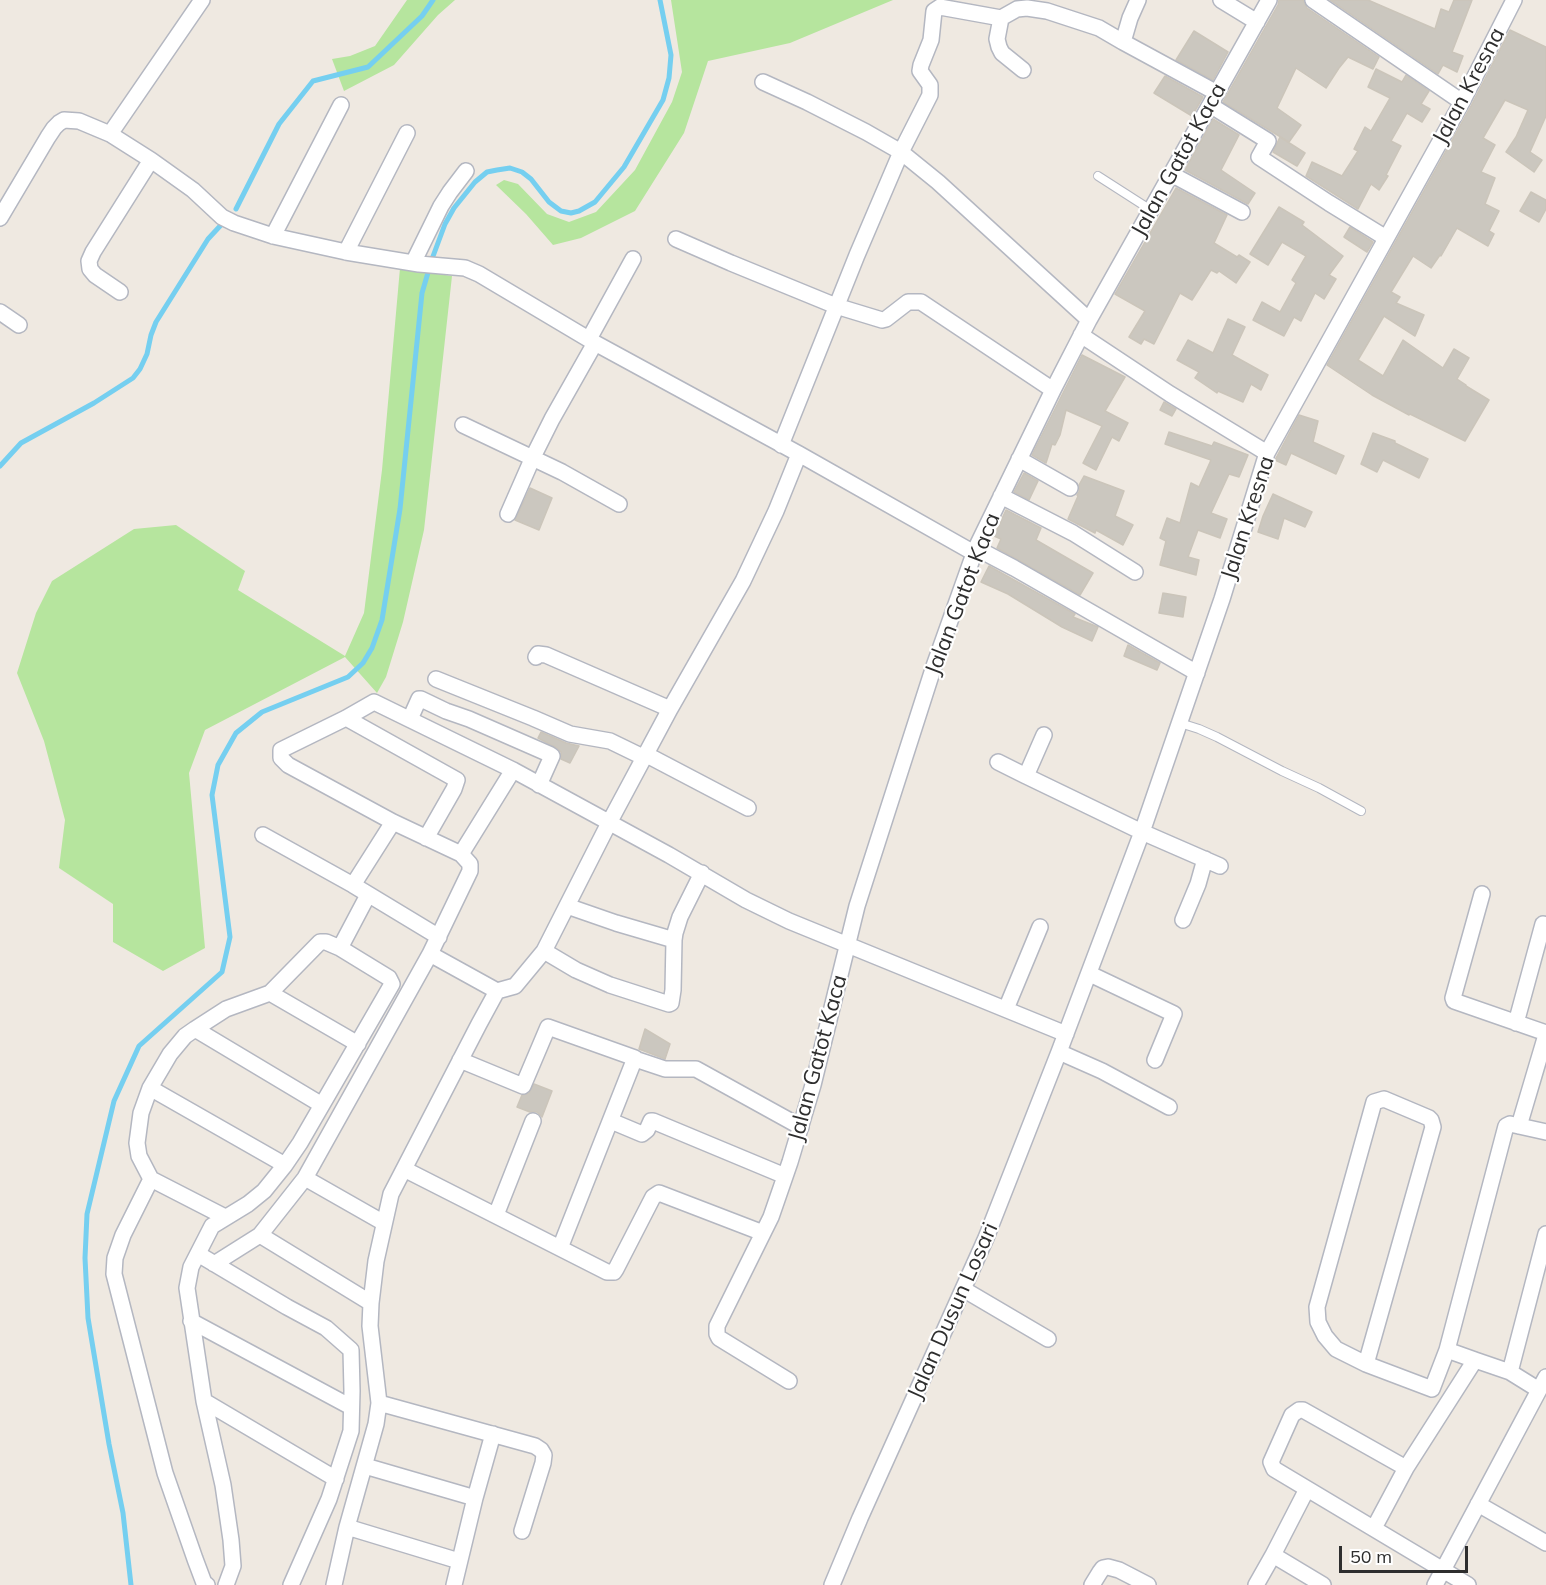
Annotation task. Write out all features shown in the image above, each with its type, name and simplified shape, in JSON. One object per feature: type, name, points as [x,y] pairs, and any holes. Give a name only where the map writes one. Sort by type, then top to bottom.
[{"type":"street","points":[[110,134],[202,0]]},
{"type":"street","points":[[1123,42],[1138,0]]},
{"type":"street","points":[[1221,0],[1257,22]]},
{"type":"street","name":"Jalan Gatot Kaca","points":[[789,1381],[719,1338],[717,1326],[771,1217],[785,1176],[813,1085],[857,906],[934,666],[975,551],[1053,390],[1089,320],[1269,0]]},
{"type":"street","points":[[1313,0],[1462,102]]},
{"type":"street","name":"Jalan Kresna","points":[[1066,1034],[1090,974],[1180,723],[1222,599],[1267,453],[1462,102],[1514,0]]},
{"type":"street","points":[[1023,70],[1006,57],[997,39],[1002,18],[1014,4],[1047,11],[1099,28],[1213,99],[1268,141],[1259,157],[1386,238]]},
{"type":"street","points":[[781,445],[901,152],[930,96],[930,85],[920,71],[931,40],[934,11],[940,7],[1002,18]]},
{"type":"street","points":[[763,82],[807,102],[901,152],[938,182],[1089,320]]},
{"type":"street","points":[[273,236],[341,105]]},
{"type":"street","points":[[0,218],[37,154],[54,128],[64,120],[78,122],[110,134],[152,160],[234,223],[273,236],[346,252],[444,267],[465,268],[781,445],[975,551],[1014,568],[1197,673]]},
{"type":"street","points":[[346,252],[407,133]]},
{"type":"street","points":[[120,292],[90,269],[89,261],[152,160]]},
{"type":"street","points":[[416,263],[441,206],[466,171]]},
{"type":"street","points":[[1171,174],[1242,212]]},
{"type":"street","points":[[676,239],[836,306],[882,320],[908,302],[921,302],[1053,390]]},
{"type":"street","points":[[508,513],[552,418],[633,259]]},
{"type":"street","points":[[0,312],[19,325]]},
{"type":"street","points":[[1081,335],[1170,394],[1267,453]]},
{"type":"street","points":[[463,424],[562,471],[618,504]]},
{"type":"street","points":[[430,954],[497,991],[515,986],[544,951],[670,709],[743,581],[776,511],[799,454]]},
{"type":"street","points":[[1019,459],[1071,488]]},
{"type":"street","points":[[1001,496],[1073,533],[1135,572]]},
{"type":"street","points":[[536,657],[538,654],[546,655],[670,709]]},
{"type":"street","points":[[436,679],[570,734],[610,741],[748,808]]},
{"type":"street","points":[[410,719],[420,698],[549,754],[552,756],[539,785]]},
{"type":"street","points":[[214,1264],[260,1235],[305,1178],[430,954],[470,871],[470,864],[461,854],[393,822],[288,765],[281,758],[281,750],[374,702],[513,770],[702,873],[746,900],[789,921],[1066,1034]]},
{"type":"street","points":[[346,718],[457,780],[426,838]]},
{"type":"street","points":[[1026,776],[1044,735]]},
{"type":"street","points":[[998,762],[1142,832],[1220,866]]},
{"type":"street","points":[[461,854],[513,770]]},
{"type":"street","points":[[353,885],[393,822]]},
{"type":"street","points":[[263,835],[353,885],[439,937]]},
{"type":"street","points":[[1183,920],[1205,860]]},
{"type":"street","points":[[544,951],[576,970],[610,985],[667,1005],[670,1003],[673,990],[674,940],[680,917],[702,873]]},
{"type":"street","points":[[1482,894],[1453,998],[1454,1001],[1546,1034],[1519,1126]]},
{"type":"street","points":[[340,948],[368,895]]},
{"type":"street","points":[[567,906],[674,940]]},
{"type":"street","points":[[1516,1023],[1543,924]]},
{"type":"street","points":[[1006,1009],[1040,927]]},
{"type":"street","points":[[225,1217],[151,1179],[139,1156],[138,1143],[141,1113],[150,1088],[170,1054],[185,1036],[226,1010],[270,993],[320,942],[326,942],[389,978],[392,984],[285,1165],[264,1191],[248,1204],[212,1226],[191,1268],[187,1288],[204,1401],[223,1485],[231,1540],[233,1566],[226,1585]]},
{"type":"street","points":[[1090,974],[1174,1014],[1155,1060]]},
{"type":"street","points":[[334,1585],[347,1527],[376,1424],[378,1403],[370,1326],[371,1303],[376,1261],[391,1194],[497,991]]},
{"type":"street","points":[[270,993],[358,1044]]},
{"type":"street","points":[[460,1060],[524,1086],[548,1027],[665,1069],[696,1069],[801,1127]]},
{"type":"street","points":[[195,1029],[322,1105]]},
{"type":"street","name":"Jalan Dusun Losari","points":[[832,1585],[986,1238],[1066,1034]]},
{"type":"street","points":[[1059,1052],[1102,1071],[1169,1107]]},
{"type":"street","points":[[560,1248],[635,1059]]},
{"type":"street","points":[[150,1088],[285,1165]]},
{"type":"street","points":[[1366,1364],[1433,1127],[1429,1118],[1384,1099],[1374,1102],[1317,1307],[1318,1322],[1325,1336],[1336,1349],[1366,1364],[1432,1389],[1450,1399]]},
{"type":"street","points":[[496,1215],[533,1120]]},
{"type":"street","points":[[611,1121],[642,1134],[653,1121],[785,1176]]},
{"type":"street","points":[[1432,1389],[1447,1350],[1506,1126],[1510,1124],[1546,1132]]},
{"type":"street","points":[[404,1169],[607,1272],[614,1272],[616,1269],[653,1197],[659,1193],[763,1233]]},
{"type":"street","points":[[305,1178],[384,1223]]},
{"type":"street","points":[[151,1179],[123,1235],[115,1258],[114,1274],[165,1473],[205,1584]]},
{"type":"street","points":[[1510,1372],[1543,1256],[1546,1234]]},
{"type":"street","points":[[260,1235],[371,1303]]},
{"type":"street","points":[[198,1254],[326,1328],[351,1350],[351,1431],[336,1479],[291,1585]]},
{"type":"street","points":[[963,1289],[1048,1339]]},
{"type":"street","points":[[191,1321],[351,1407]]},
{"type":"street","points":[[1435,1585],[1543,1383],[1447,1350]]},
{"type":"street","points":[[1374,1528],[1406,1468],[1475,1360]]},
{"type":"street","points":[[204,1401],[336,1479]]},
{"type":"street","points":[[378,1403],[535,1446],[542,1450],[543,1462],[522,1531]]},
{"type":"street","points":[[1406,1468],[1303,1410],[1292,1415],[1271,1462],[1274,1469],[1468,1585]]},
{"type":"street","points":[[454,1585],[493,1434]]},
{"type":"street","points":[[365,1466],[475,1498]]},
{"type":"street","points":[[1256,1585],[1307,1489]]},
{"type":"street","points":[[1478,1504],[1544,1538]]},
{"type":"street","points":[[347,1527],[459,1561]]},
{"type":"street","points":[[1273,1555],[1323,1585]]},
{"type":"street","points":[[1092,1585],[1103,1568],[1108,1567],[1148,1585]]},
{"type":"lane","points":[[1098,176],[1151,210]]},
{"type":"lane","points":[[1180,723],[1217,737],[1361,811]]},
{"type":"green space","points":[[407,0],[455,0],[438,15],[394,65],[344,91],[332,59],[350,56],[375,46]]},
{"type":"green space","points":[[671,0],[893,0],[790,43],[708,61],[684,133],[635,211],[581,238],[553,245],[496,185],[504,180],[518,184],[547,214],[569,222],[596,212],[635,170],[672,102],[682,72]]},
{"type":"green space","points":[[400,268],[452,276],[424,530],[403,622],[386,677],[377,693],[345,657],[205,730],[189,773],[205,948],[163,971],[113,942],[113,904],[59,868],[65,820],[44,741],[17,673],[36,613],[52,581],[134,529],[176,525],[245,571],[238,590],[345,656],[364,613],[382,470]]},
{"type":"building","points":[[1279,0],[1303,0],[1307,8],[1379,57],[1373,69],[1348,57],[1326,88],[1296,68],[1277,108],[1301,125],[1289,142],[1223,102]]},
{"type":"building","points":[[1330,0],[1368,0],[1435,29],[1441,9],[1449,12],[1454,0],[1472,0],[1452,52],[1463,56],[1457,72],[1443,65],[1438,74]]},
{"type":"building","points":[[1510,30],[1546,47],[1546,116],[1530,152],[1542,160],[1534,172],[1506,152],[1516,137],[1528,110],[1505,100],[1483,138],[1495,145],[1481,172],[1495,178],[1485,204],[1499,211],[1489,231],[1494,234],[1488,246],[1457,228],[1441,256],[1431,268],[1413,256],[1391,292],[1400,297],[1396,303],[1424,315],[1415,336],[1384,316],[1358,360],[1383,376],[1403,340],[1443,368],[1454,349],[1469,358],[1457,379],[1489,400],[1465,441],[1372,395],[1327,365],[1471,106]]},
{"type":"building","points":[[1194,31],[1228,52],[1213,80],[1176,60]]},
{"type":"building","points":[[1376,69],[1402,82],[1406,75],[1429,91],[1421,104],[1430,109],[1422,122],[1407,113],[1391,141],[1401,146],[1386,175],[1388,176],[1379,190],[1371,184],[1358,209],[1306,176],[1312,162],[1342,176],[1358,151],[1354,149],[1365,127],[1371,131],[1390,98],[1368,87]]},
{"type":"building","points":[[1165,76],[1203,97],[1192,116],[1154,93]]},
{"type":"building","points":[[1213,119],[1239,135],[1221,170],[1255,193],[1248,204],[1185,170]]},
{"type":"building","points":[[1280,137],[1305,153],[1297,166],[1273,152]]},
{"type":"building","points":[[1176,188],[1227,215],[1214,243],[1250,262],[1236,283],[1219,271],[1217,273],[1211,270],[1192,300],[1180,293],[1154,344],[1144,339],[1141,344],[1129,337],[1145,311],[1115,294]]},
{"type":"building","points":[[1531,192],[1546,200],[1546,209],[1539,222],[1520,211]]},
{"type":"building","points":[[1279,207],[1304,222],[1302,225],[1343,256],[1329,275],[1336,279],[1324,299],[1315,293],[1301,321],[1294,317],[1284,336],[1253,320],[1262,302],[1280,312],[1296,283],[1292,280],[1306,256],[1282,242],[1268,265],[1250,254]]},
{"type":"building","points":[[1350,227],[1373,242],[1367,252],[1344,237]]},
{"type":"building","points":[[1228,319],[1245,327],[1232,355],[1268,375],[1261,390],[1251,384],[1243,402],[1218,391],[1217,393],[1195,378],[1199,372],[1177,360],[1188,340],[1213,353]]},
{"type":"building","points":[[1082,355],[1125,377],[1105,411],[1128,423],[1119,441],[1112,437],[1096,470],[1083,463],[1102,426],[1066,410],[1060,435],[1055,445],[1052,444],[1046,463],[1032,455]]},
{"type":"building","points":[[1164,402],[1176,409],[1172,416],[1160,410]]},
{"type":"building","points":[[1299,415],[1318,421],[1313,442],[1344,456],[1336,474],[1291,453],[1286,465],[1275,460]]},
{"type":"building","points":[[1169,432],[1212,446],[1214,442],[1248,455],[1239,477],[1229,474],[1211,513],[1227,519],[1220,538],[1198,530],[1188,557],[1199,560],[1196,575],[1160,565],[1166,541],[1160,538],[1167,518],[1180,523],[1191,483],[1199,487],[1211,460],[1165,444]]},
{"type":"building","points":[[1373,433],[1395,441],[1428,459],[1419,478],[1383,460],[1377,472],[1361,464]]},
{"type":"building","points":[[1024,473],[1038,481],[1029,500],[1014,492]]},
{"type":"building","points":[[1084,476],[1124,491],[1115,516],[1133,525],[1123,545],[1096,530],[1095,533],[1068,519]]},
{"type":"building","points":[[530,488],[552,498],[539,530],[515,520]]},
{"type":"building","points":[[1273,494],[1312,512],[1305,527],[1284,518],[1278,539],[1258,532]]},
{"type":"building","points":[[1006,510],[1041,528],[1036,540],[1093,573],[1080,595],[997,548],[1001,539],[994,536]]},
{"type":"building","points":[[989,566],[1075,614],[1073,617],[1098,627],[1092,641],[1062,627],[1008,594],[981,582]]},
{"type":"building","points":[[1163,593],[1186,597],[1183,617],[1159,613]]},
{"type":"building","points":[[1128,645],[1160,663],[1157,670],[1124,656]]},
{"type":"building","points":[[541,732],[579,746],[570,763],[561,759],[561,752],[557,748],[538,738]]},
{"type":"building","points":[[645,1029],[670,1044],[665,1059],[639,1049]]},
{"type":"building","points":[[534,1084],[552,1091],[542,1117],[537,1112],[517,1107],[522,1095],[529,1093]]},
{"type":"waterway","points":[[236,209],[279,124],[313,81],[368,67],[422,16],[433,0]]},
{"type":"waterway","points":[[131,1585],[123,1513],[88,1318],[85,1258],[87,1214],[114,1101],[139,1046],[222,972],[230,937],[212,795],[218,765],[236,733],[262,712],[348,677],[363,663],[372,648],[382,620],[400,509],[422,293],[445,224],[454,208],[475,182],[487,172],[510,168],[522,172],[531,179],[549,202],[561,211],[571,213],[579,211],[595,202],[624,167],[663,100],[669,78],[671,55],[660,0]]},
{"type":"waterway","points":[[0,466],[21,443],[94,403],[133,378],[147,354],[156,322],[208,239],[221,225]]}]
